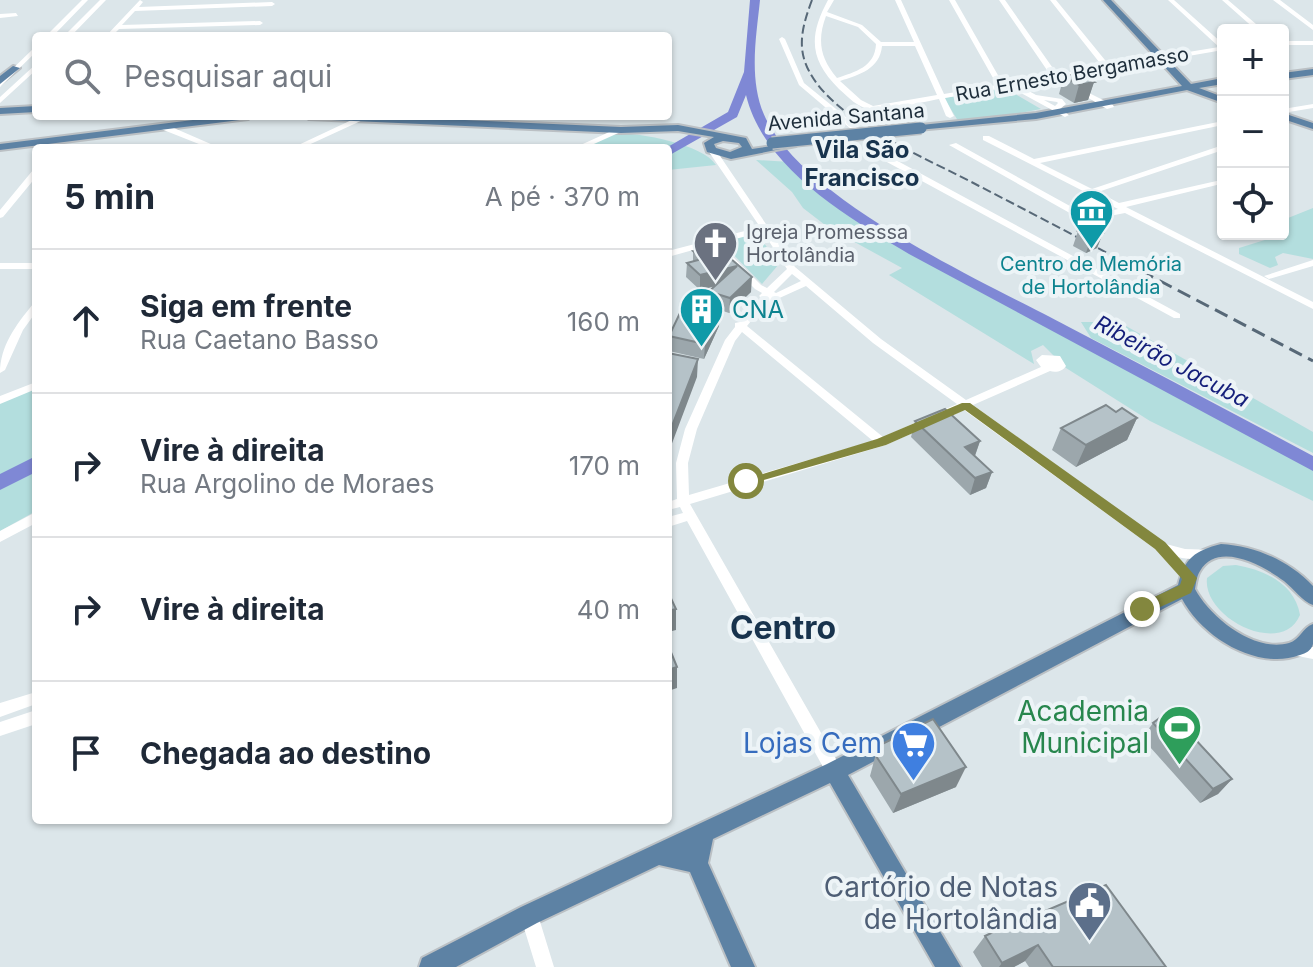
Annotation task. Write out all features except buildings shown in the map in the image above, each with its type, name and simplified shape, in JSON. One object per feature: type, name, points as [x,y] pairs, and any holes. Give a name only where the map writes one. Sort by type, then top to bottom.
[{"type":"main road","points":[[1107,0],[1198,89],[1217,96]]},
{"type":"main road","points":[[1116,0],[1164,58]]},
{"type":"main road","points":[[0,83],[16,68]]},
{"type":"main road","points":[[1289,73],[1313,70]]},
{"type":"main road","name":"Avenida Santana","points":[[343,120],[621,130],[669,128],[705,139],[738,154],[774,145],[1057,113],[1217,85]]},
{"type":"main road","points":[[0,111],[32,109]]},
{"type":"main road","points":[[1289,118],[1313,128]]},
{"type":"main road","points":[[60,144],[106,130],[118,120]]},
{"type":"main road","points":[[120,120],[127,127],[143,129]]},
{"type":"main road","points":[[80,137],[200,120]]},
{"type":"main road","name":"Avenida Santana","points":[[705,139],[738,139],[774,145]]},
{"type":"main road","name":"Avenida Santana","points":[[738,139],[748,148],[738,154]]},
{"type":"main road","points":[[0,147],[32,145]]},
{"type":"main road","points":[[1313,598],[1304,580],[1256,556],[1217,552],[1193,566],[1188,583],[1195,609],[1218,631],[1254,647],[1288,650],[1301,646],[1313,632]]},
{"type":"main road","points":[[431,967],[529,915],[834,771],[1188,583]]},
{"type":"main road","points":[[834,771],[949,967]]},
{"type":"main road","points":[[704,832],[697,863],[743,967]]},
{"type":"main road","points":[[659,854],[697,863]]},
{"type":"street","points":[[53,32],[85,0]]},
{"type":"street","points":[[71,32],[103,0]]},
{"type":"street","points":[[113,32],[142,0]]},
{"type":"street","points":[[824,13],[860,26],[879,44],[880,51],[873,63],[860,73],[834,81],[825,71],[815,43],[816,30],[824,13],[831,0]]},
{"type":"street","points":[[898,0],[955,123]]},
{"type":"street","points":[[952,0],[1005,85],[1057,113],[1062,104],[1060,100],[1031,96],[1005,85]]},
{"type":"street","points":[[1002,0],[1055,77],[1106,105]]},
{"type":"street","points":[[1053,0],[1108,68]]},
{"type":"street","points":[[1171,0],[1217,42]]},
{"type":"street","points":[[1225,0],[1253,24]]},
{"type":"street","points":[[1276,0],[1313,28]]},
{"type":"street","points":[[135,9],[272,4]]},
{"type":"street","points":[[0,16],[16,15]]},
{"type":"street","points":[[118,27],[260,23]]},
{"type":"street","points":[[782,39],[801,84],[875,145],[877,153],[1177,316]]},
{"type":"street","points":[[1289,43],[1313,43]]},
{"type":"street","points":[[879,44],[918,44]]},
{"type":"street","name":"Rua Ernesto Bergamasso","points":[[834,81],[862,105],[873,108],[1217,48]]},
{"type":"street","points":[[16,68],[32,52]]},
{"type":"street","points":[[0,101],[32,70]]},
{"type":"street","points":[[1289,114],[1313,106]]},
{"type":"street","points":[[304,144],[352,121]]},
{"type":"street","points":[[1034,163],[1217,124]]},
{"type":"street","points":[[164,127],[206,144]]},
{"type":"street","points":[[588,144],[621,130]]},
{"type":"street","points":[[986,138],[1313,298]]},
{"type":"street","points":[[705,139],[764,229],[805,283],[877,341],[1163,548],[1188,583]]},
{"type":"street","points":[[953,145],[1083,217],[1095,219],[1217,182]]},
{"type":"street","points":[[1091,192],[1217,149]]},
{"type":"street","points":[[725,166],[738,154]]},
{"type":"street","points":[[0,215],[32,182]]},
{"type":"street","points":[[1124,208],[1313,306]]},
{"type":"street","points":[[672,253],[764,229]]},
{"type":"street","points":[[714,243],[766,297]]},
{"type":"street","points":[[1269,276],[1313,263]]},
{"type":"street","points":[[0,266],[32,266]]},
{"type":"street","points":[[792,269],[739,325],[691,429],[682,463],[683,502],[834,771]]},
{"type":"street","points":[[766,297],[805,283]]},
{"type":"street","points":[[0,370],[18,329],[32,311]]},
{"type":"street","points":[[739,325],[882,442]]},
{"type":"street","points":[[672,505],[882,442],[1048,368]]},
{"type":"street","points":[[0,399],[32,387]]},
{"type":"street","points":[[672,521],[689,516]]},
{"type":"street","points":[[0,537],[32,519]]},
{"type":"street","points":[[1163,548],[1192,555],[1217,552]]},
{"type":"street","points":[[1288,650],[1313,653]]},
{"type":"street","points":[[0,710],[32,699]]},
{"type":"street","points":[[0,729],[32,718]]},
{"type":"street","points":[[529,915],[545,967]]},
{"type":"shaded area","points":[[1003,87],[1041,109],[960,124],[944,98]]},
{"type":"shaded area","points":[[616,133],[640,135],[698,151],[716,165],[672,170],[672,144],[590,144]]},
{"type":"shaded area","points":[[756,160],[791,162],[855,220],[895,244],[1313,466],[1313,501],[1150,421],[1066,368],[1043,345],[1031,351],[1034,364],[889,275],[902,268],[829,228],[803,208],[792,192]]},
{"type":"shaded area","points":[[1313,208],[1313,259],[1283,253],[1275,257],[1278,265],[1270,268],[1239,254],[1239,248],[1265,240],[1289,240],[1289,218]]},
{"type":"shaded area","points":[[756,232],[779,264],[762,284],[721,242]]},
{"type":"shaded area","points":[[1081,322],[1119,322],[1313,432],[1313,453],[1091,338]]},
{"type":"shaded area","points":[[32,388],[32,513],[0,531],[0,400]]},
{"type":"shaded area","points":[[1236,565],[1268,575],[1285,587],[1297,604],[1300,615],[1291,627],[1277,633],[1261,633],[1229,619],[1217,607],[1209,593],[1207,578],[1223,566]]},
{"type":"waterway","name":"Ribeirão Jacuba","points":[[755,0],[749,62],[755,107],[761,121],[789,158],[829,194],[914,251],[1313,464]]},
{"type":"waterway","points":[[672,150],[733,114],[749,73]]},
{"type":"waterway","points":[[0,483],[32,465]]},
{"type":"railway","points":[[812,0],[802,44],[805,62],[822,89],[840,107],[885,138],[1126,263]]},
{"type":"railway","points":[[1122,261],[1313,361]]},
{"type":"place","name":"Centro de Memória de Hortolândia","points":[[1091,251]]},
{"type":"place","name":"Igreja Promesssa Hortolândia","points":[[715,282]]},
{"type":"place","name":"CNA","points":[[701,349]]},
{"type":"place","name":"Academia Municipal","points":[[1180,766]]},
{"type":"place","name":"Lojas Cem","points":[[913,782]]},
{"type":"place","name":"Cartório de Notas de Hortolândia","points":[[1089,942]]},
{"type":"district","name":"Vila São Francisco","points":[[862,164]]},
{"type":"district","name":"Centro","points":[[783,628]]},
{"type":"route","points":[[746,481],[882,442],[966,405],[1160,546],[1190,578],[1186,589],[1142,609]]}]
